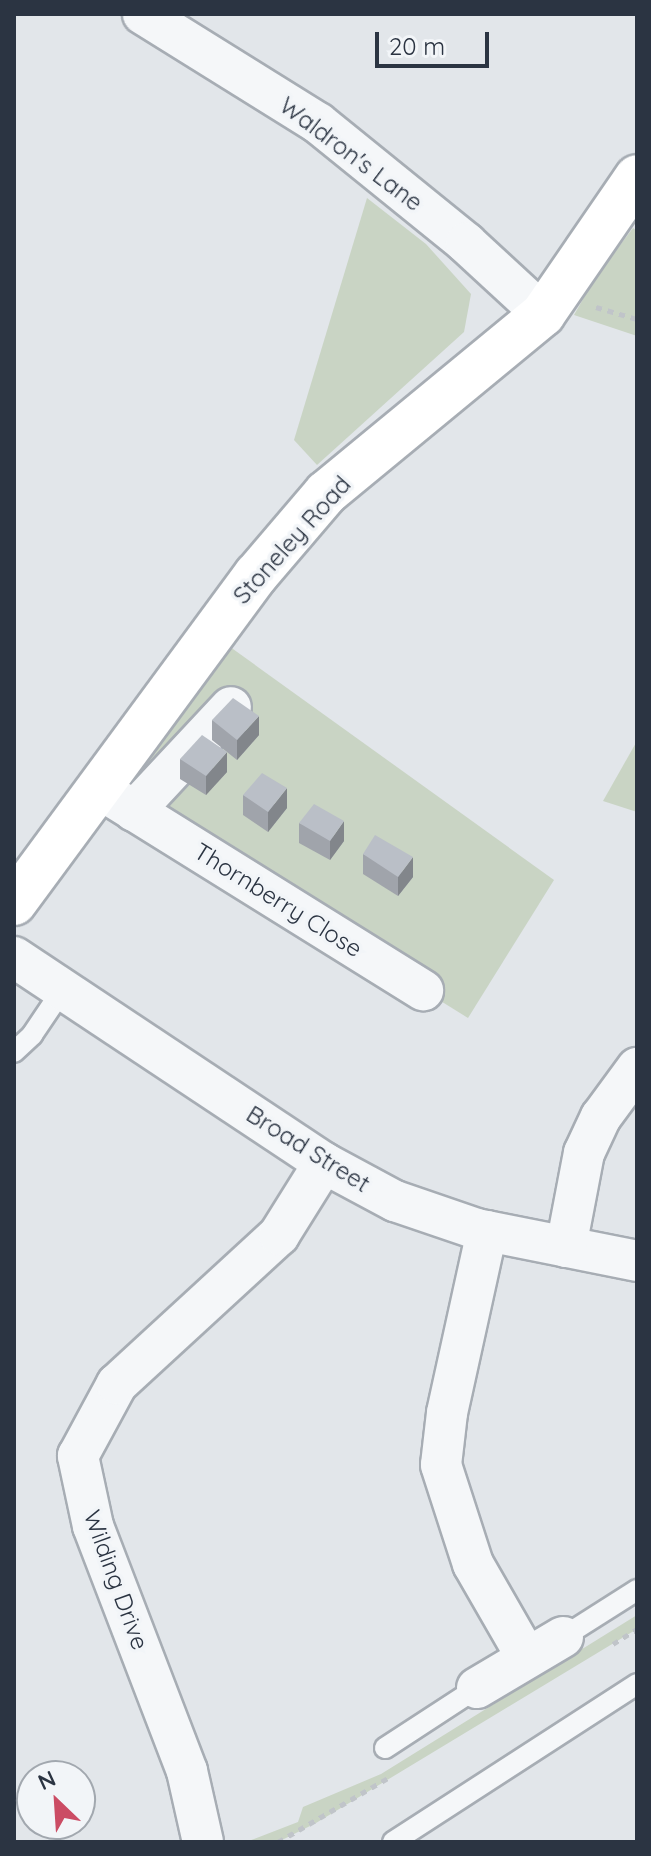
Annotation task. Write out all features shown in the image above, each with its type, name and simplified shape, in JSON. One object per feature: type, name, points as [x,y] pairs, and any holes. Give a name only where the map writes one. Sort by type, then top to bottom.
[{"type":"street","name":"Waldron's Lane","points":[[143,14],[318,123],[466,243],[543,314]]},
{"type":"street","name":"Stoneley Road","points":[[14,903],[256,575],[326,493],[543,314],[637,177]]},
{"type":"street","points":[[134,811],[231,707]]},
{"type":"street","name":"Thornberry Close","points":[[98,788],[423,990]]},
{"type":"street","name":"Broad Street","points":[[14,957],[324,1163],[395,1201],[487,1231],[637,1261]]},
{"type":"street","points":[[566,1247],[584,1153],[601,1117],[637,1068]]},
{"type":"street","name":"Wilding Drive","points":[[203,1842],[187,1771],[93,1526],[78,1456],[117,1384],[279,1235],[324,1163]]},
{"type":"street","points":[[487,1231],[447,1413],[441,1465],[473,1564],[527,1658]]},
{"type":"street","points":[[477,1688],[563,1637]]},
{"type":"lane","points":[[14,1052],[32,1035],[63,989]]},
{"type":"lane","points":[[563,1637],[637,1590]]},
{"type":"lane","points":[[393,1842],[637,1684]]},
{"type":"lane","points":[[385,1748],[477,1688]]},
{"type":"green space","points":[[367,198],[426,244],[471,294],[464,332],[317,465],[294,440]]},
{"type":"green space","points":[[633,228],[637,231],[637,336],[574,315],[595,278]]},
{"type":"green space","points":[[226,644],[554,880],[468,1018],[98,788]]},
{"type":"green space","points":[[637,741],[637,812],[603,801]]},
{"type":"green space","points":[[637,1615],[637,1629],[316,1823],[278,1842],[246,1842],[298,1822],[303,1807],[381,1774]]},
{"type":"building","points":[[233,698],[259,716],[237,740],[212,720]]},
{"type":"building","points":[[202,735],[227,752],[206,776],[180,759]]},
{"type":"building","points":[[262,773],[287,788],[268,812],[243,795]]},
{"type":"building","points":[[314,804],[344,821],[330,841],[299,823]]},
{"type":"building","points":[[375,835],[413,857],[398,877],[363,854]]}]
